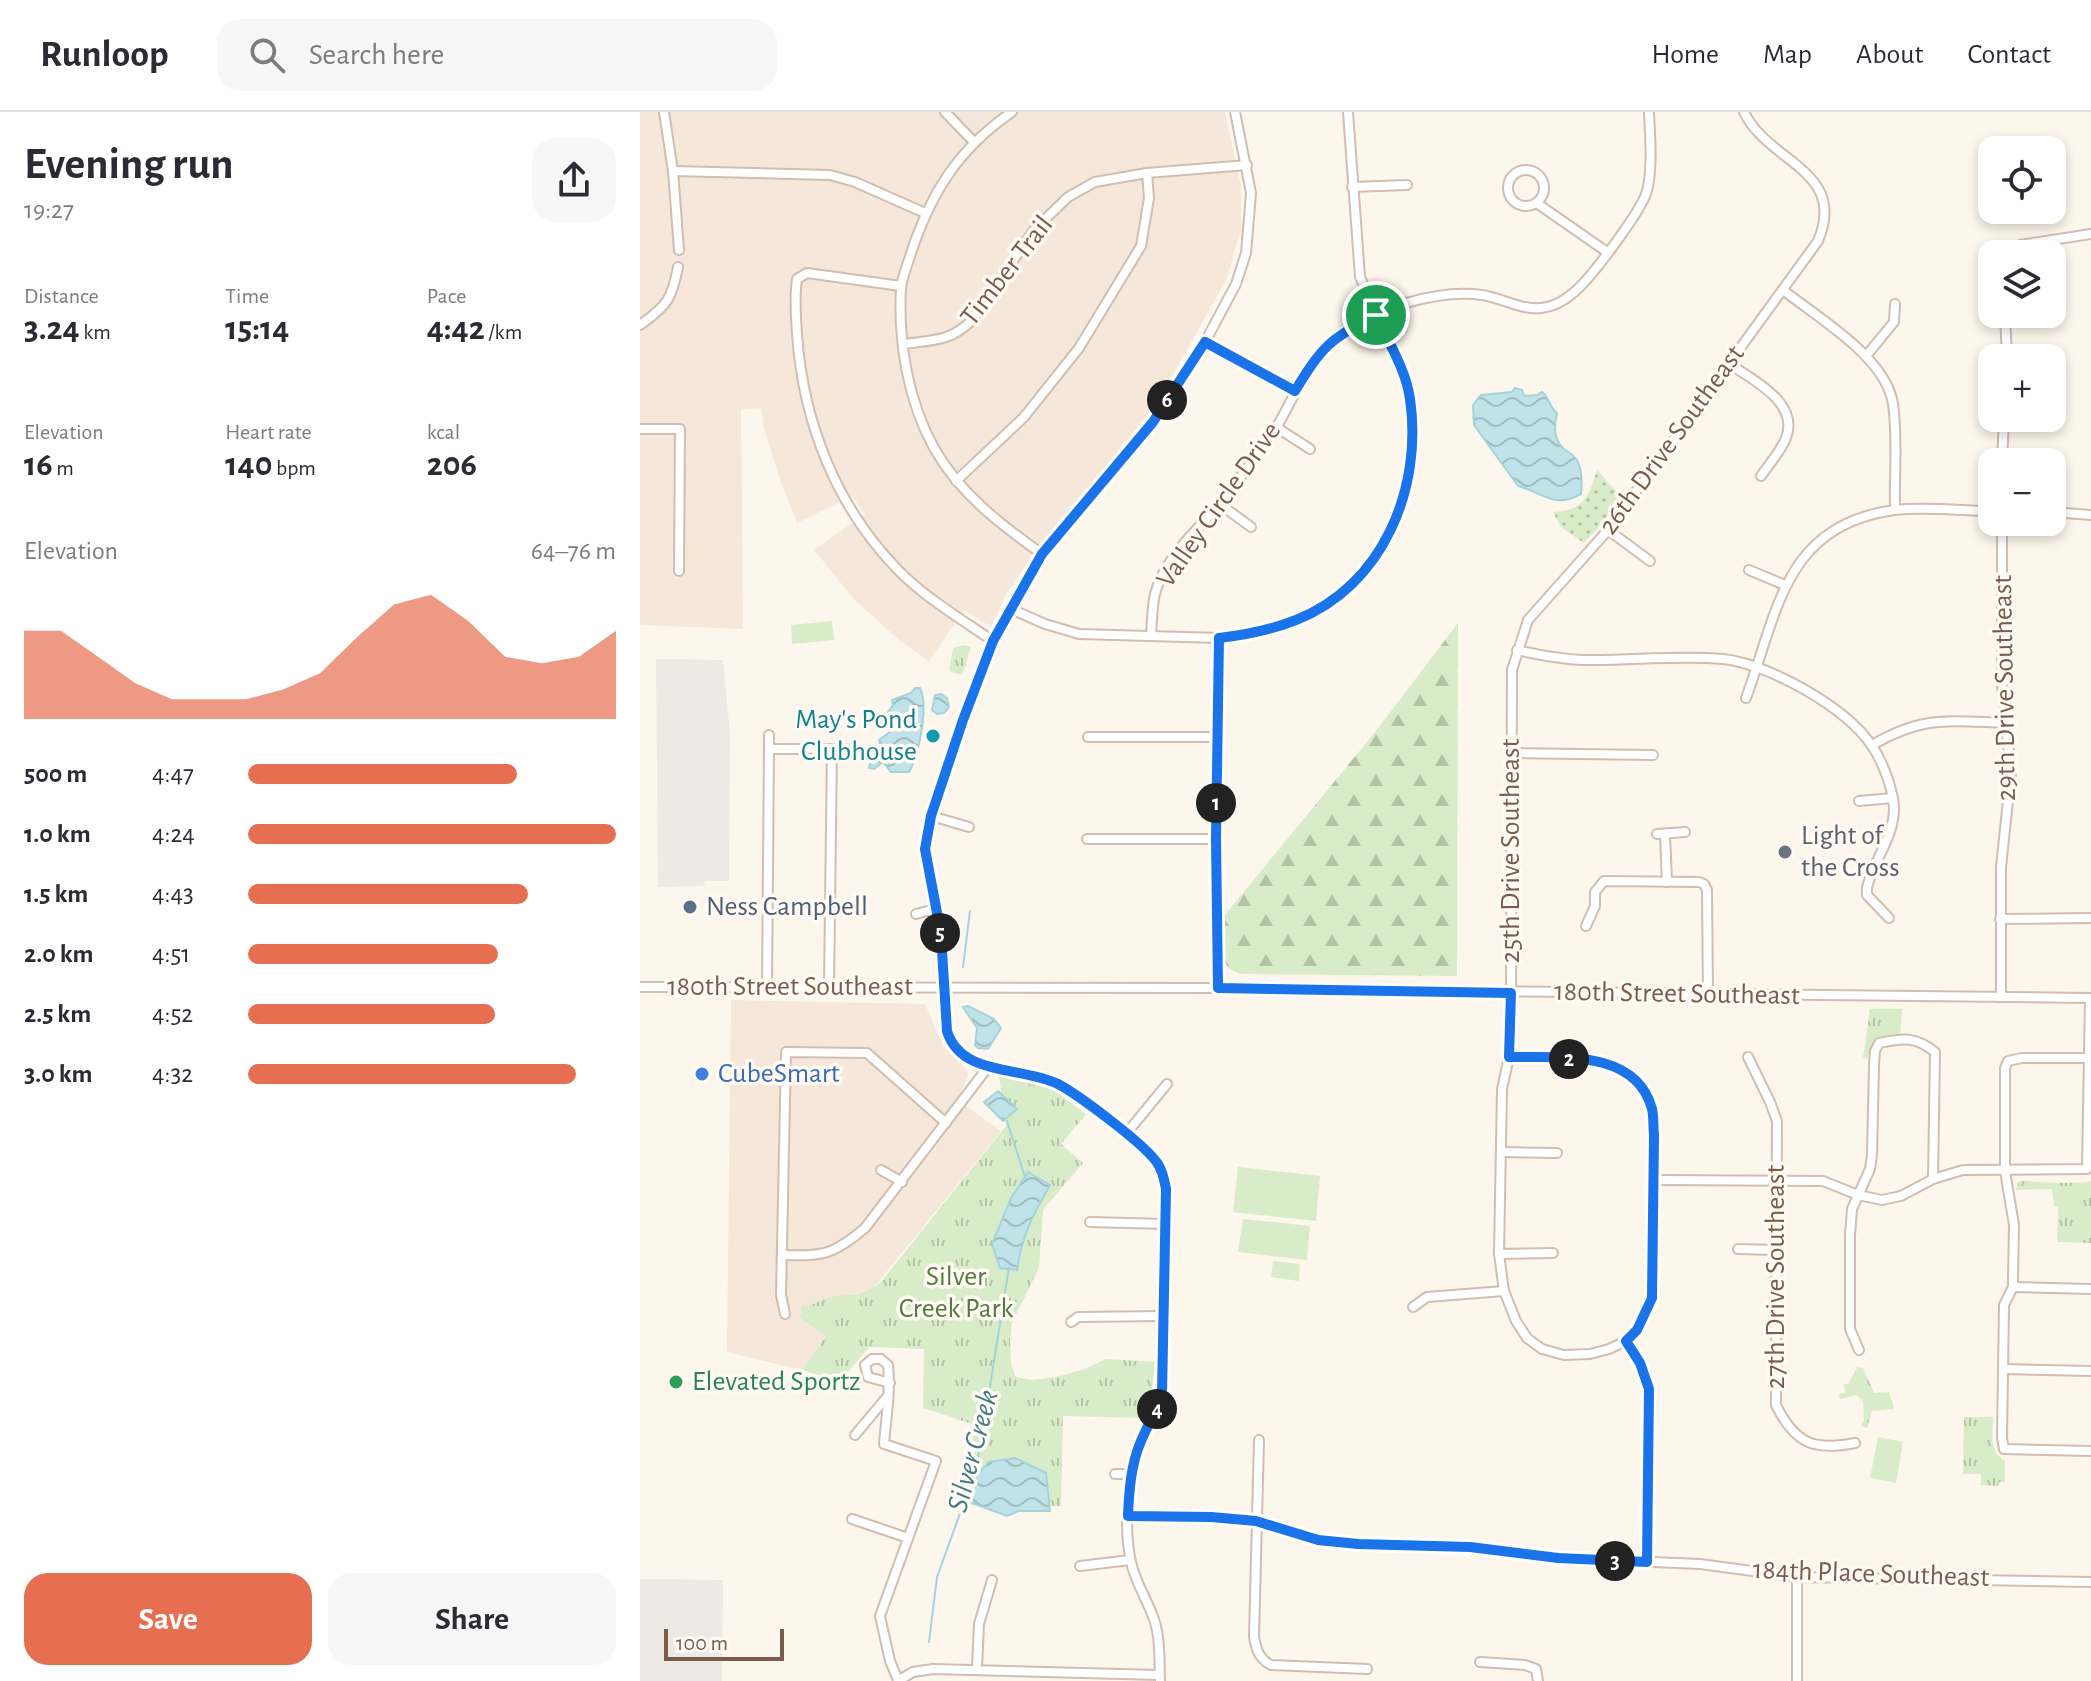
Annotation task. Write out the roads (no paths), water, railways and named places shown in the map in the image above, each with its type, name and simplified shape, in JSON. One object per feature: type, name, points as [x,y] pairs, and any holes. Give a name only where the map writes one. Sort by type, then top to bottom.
[{"type":"street","points":[[664,112],[673,171],[679,250]]},
{"type":"street","points":[[945,112],[974,142]]},
{"type":"street","points":[[1012,112],[974,142],[946,178],[925,213],[901,286],[903,344],[909,385],[934,448],[956,481],[998,523],[1042,554]]},
{"type":"street","points":[[890,1383],[884,1444],[936,1461],[880,1616],[898,1681],[913,1672],[977,1668],[1160,1678],[1159,1638],[1130,1560],[1128,1516],[1132,1474],[1141,1441],[1154,1418],[1162,1394],[1166,1189],[1163,1175],[1156,1161],[1126,1134],[1059,1084],[988,1067],[961,1054],[952,1045],[947,1031],[941,934],[925,849],[931,816],[993,641],[1042,554],[1153,422],[1205,342],[1236,284],[1246,253],[1251,193],[1235,112]]},
{"type":"street","points":[[1011,609],[1079,634],[1219,638],[1245,635],[1299,619],[1346,590],[1370,564],[1399,515],[1413,451],[1410,396],[1399,363],[1360,277],[1348,112]]},
{"type":"street","points":[[1538,204],[1607,252],[1631,222],[1647,192],[1649,112]]},
{"type":"street","name":"26th Drive Southeast","points":[[1517,650],[1528,620],[1608,530],[1818,241],[1824,227],[1824,202],[1819,187],[1804,170],[1751,126],[1744,112]]},
{"type":"street","name":"Timber Trail","points":[[903,344],[946,339],[963,330],[1034,230],[1068,197],[1095,182],[1147,173],[1247,165]]},
{"type":"street","points":[[1530,169],[1540,175],[1543,194],[1538,204],[1525,208],[1511,199],[1509,184],[1517,172],[1530,169]]},
{"type":"street","points":[[673,171],[830,175],[855,182],[925,213]]},
{"type":"street","points":[[956,481],[1024,417],[1079,348],[1141,246],[1149,198],[1147,173]]},
{"type":"street","points":[[1352,187],[1407,185]]},
{"type":"street","points":[[2052,240],[2091,234]]},
{"type":"street","name":"Valley Circle Drive","points":[[1151,636],[1154,595],[1161,578],[1178,552],[1221,505],[1276,427],[1319,353],[1340,333],[1376,315],[1431,295],[1486,295],[1520,307],[1540,308],[1558,304],[1576,292],[1607,252]]},
{"type":"street","points":[[640,325],[659,311],[674,292],[678,267]]},
{"type":"street","points":[[901,286],[807,273],[797,279],[799,364],[808,409],[824,457],[845,502],[876,546],[930,599],[993,641]]},
{"type":"street","points":[[1783,290],[1866,356],[1883,375],[1893,404],[1895,510]]},
{"type":"street","points":[[1866,356],[1894,322],[1895,304]]},
{"type":"street","points":[[1205,342],[1295,391]]},
{"type":"street","points":[[1728,363],[1776,397],[1785,410],[1788,423],[1786,437],[1761,476]]},
{"type":"street","points":[[1276,427],[1310,449]]},
{"type":"street","points":[[640,429],[680,429],[679,571]]},
{"type":"street","points":[[1221,505],[1251,527]]},
{"type":"street","points":[[1746,698],[1785,585],[1801,558],[1819,540],[1861,518],[1895,510],[1978,511]]},
{"type":"street","points":[[2066,513],[2091,515]]},
{"type":"street","points":[[1608,530],[1650,561]]},
{"type":"street","name":"29th Drive Southeast","points":[[2001,997],[2001,867],[2011,772],[2002,684],[2002,536]]},
{"type":"street","points":[[1749,570],[1785,585]]},
{"type":"street","points":[[1218,988],[1216,737],[1219,638]]},
{"type":"street","points":[[1517,650],[1581,660],[1723,659],[1758,666],[1805,691],[1847,719],[1872,745],[1893,798],[1893,825],[1867,888],[1867,895],[1889,918]]},
{"type":"street","name":"25th Drive Southeast","points":[[1517,650],[1512,670],[1510,753],[1509,1057],[1502,1089],[1499,1254],[1504,1291],[1516,1321],[1527,1338],[1542,1349],[1564,1355],[1590,1354],[1626,1341]]},
{"type":"street","points":[[1872,745],[1894,732],[1936,720],[2007,723]]},
{"type":"street","points":[[767,986],[769,735]]},
{"type":"street","points":[[1088,737],[1216,737]]},
{"type":"street","points":[[769,749],[854,750]]},
{"type":"street","points":[[829,987],[832,749]]},
{"type":"street","points":[[1510,753],[1653,755]]},
{"type":"street","points":[[1859,801],[1893,798]]},
{"type":"street","points":[[931,816],[969,827]]},
{"type":"street","points":[[1667,882],[1661,834],[1685,832]]},
{"type":"street","points":[[1087,839],[1216,839]]},
{"type":"street","points":[[1586,926],[1595,906],[1595,892],[1604,881],[1704,884],[1707,890],[1708,995]]},
{"type":"street","points":[[916,914],[935,909]]},
{"type":"street","points":[[2000,919],[2091,918]]},
{"type":"street","name":"180th Street Southeast","points":[[640,987],[1218,988],[2090,998]]},
{"type":"street","points":[[1655,1180],[1823,1181],[1858,1195],[1882,1200],[1901,1196],[1933,1179],[1963,1170],[2087,1169],[2090,998]]},
{"type":"street","points":[[1859,1350],[1850,1329],[1850,1235],[1852,1209],[1870,1169],[1875,1051],[1879,1043],[1900,1039],[1921,1041],[1935,1052],[1933,1179]]},
{"type":"street","points":[[785,1314],[781,1295],[786,1052],[867,1053],[946,1123]]},
{"type":"street","points":[[1509,1057],[1588,1059],[1610,1064],[1634,1081],[1644,1092],[1652,1109],[1655,1180],[1652,1298],[1637,1330],[1626,1341],[1640,1363],[1649,1389],[1647,1562]]},
{"type":"street","name":"27th Drive Southeast","points":[[1748,1057],[1777,1121],[1776,1405],[1789,1427],[1809,1443],[1830,1448],[1855,1443]]},
{"type":"street","points":[[2089,1058],[2022,1058],[2008,1061],[2005,1068],[2005,1171],[2014,1225],[2013,1287],[2004,1305],[2003,1369],[2004,1449],[2091,1451]]},
{"type":"street","points":[[783,1255],[818,1256],[842,1248],[865,1228],[988,1067]]},
{"type":"street","points":[[1126,1134],[1167,1084]]},
{"type":"street","points":[[1502,1152],[1557,1153]]},
{"type":"street","points":[[881,1170],[902,1182]]},
{"type":"street","points":[[1090,1222],[1165,1224]]},
{"type":"street","points":[[1738,1249],[1776,1250]]},
{"type":"street","points":[[1499,1254],[1553,1253]]},
{"type":"street","points":[[2013,1287],[2091,1289]]},
{"type":"street","points":[[1413,1307],[1427,1297],[1504,1291]]},
{"type":"street","points":[[1071,1322],[1078,1317],[1164,1316]]},
{"type":"street","points":[[2003,1369],[2091,1371]]},
{"type":"street","points":[[855,1435],[887,1397]]},
{"type":"street","points":[[1259,1440],[1256,1648],[1263,1660],[1279,1667],[1367,1669]]},
{"type":"street","points":[[1115,1474],[1132,1474]]},
{"type":"street","name":"184th Place Southeast","points":[[1128,1516],[1256,1521],[1318,1540],[1358,1544],[1470,1547],[1558,1558],[1700,1564],[1797,1577],[2091,1582]]},
{"type":"street","points":[[852,1519],[908,1538]]},
{"type":"street","points":[[1080,1566],[1130,1560]]},
{"type":"street","points":[[1797,1577],[1797,1681]]},
{"type":"street","points":[[977,1668],[979,1624],[992,1580]]},
{"type":"street","points":[[1480,1662],[1525,1665],[1536,1669],[1538,1681]]},
{"type":"water","points":[[1515,388],[1522,390],[1524,396],[1542,392],[1557,413],[1556,437],[1578,462],[1581,494],[1556,500],[1518,486],[1474,425],[1473,405],[1481,395],[1512,392]]},
{"type":"water","points":[[915,688],[920,688],[923,696],[923,718],[919,743],[909,772],[891,772],[883,762],[874,769],[869,768],[871,759],[882,752],[879,740],[890,732],[888,712],[893,705],[892,700],[911,693]]},
{"type":"water","points":[[941,694],[947,698],[949,707],[944,713],[937,714],[932,710],[935,695]]},
{"type":"water","points":[[968,1006],[994,1019],[1001,1028],[988,1049],[975,1045],[977,1028],[963,1007]]},
{"type":"water","points":[[998,1091],[1017,1109],[1003,1121],[984,1102]]},
{"type":"water","points":[[1028,1172],[1050,1185],[1029,1226],[1017,1270],[1000,1268],[992,1244],[1011,1198]]},
{"type":"water","points":[[1015,1458],[1046,1473],[1050,1511],[1019,1511],[1007,1516],[967,1501],[971,1483],[989,1462]]},
{"type":"waterway","name":"Silver Creek","points":[[963,967],[970,911]]},
{"type":"waterway","name":"Silver Creek","points":[[1007,1121],[1025,1177]]},
{"type":"waterway","name":"Silver Creek","points":[[929,1642],[937,1577],[971,1483],[989,1413],[990,1386],[1009,1267]]},
{"type":"place","name":"May's Pond Clubhouse","points":[[933,736]]},
{"type":"place","name":"Light of the Cross","points":[[1785,852]]},
{"type":"place","name":"Ness Campbell","points":[[690,907]]},
{"type":"place","name":"CubeSmart","points":[[702,1074]]},
{"type":"place","name":"Elevated Sportz","points":[[676,1382]]},
{"type":"park label","name":"Silver Creek Park","points":[[956,1293]]}]
